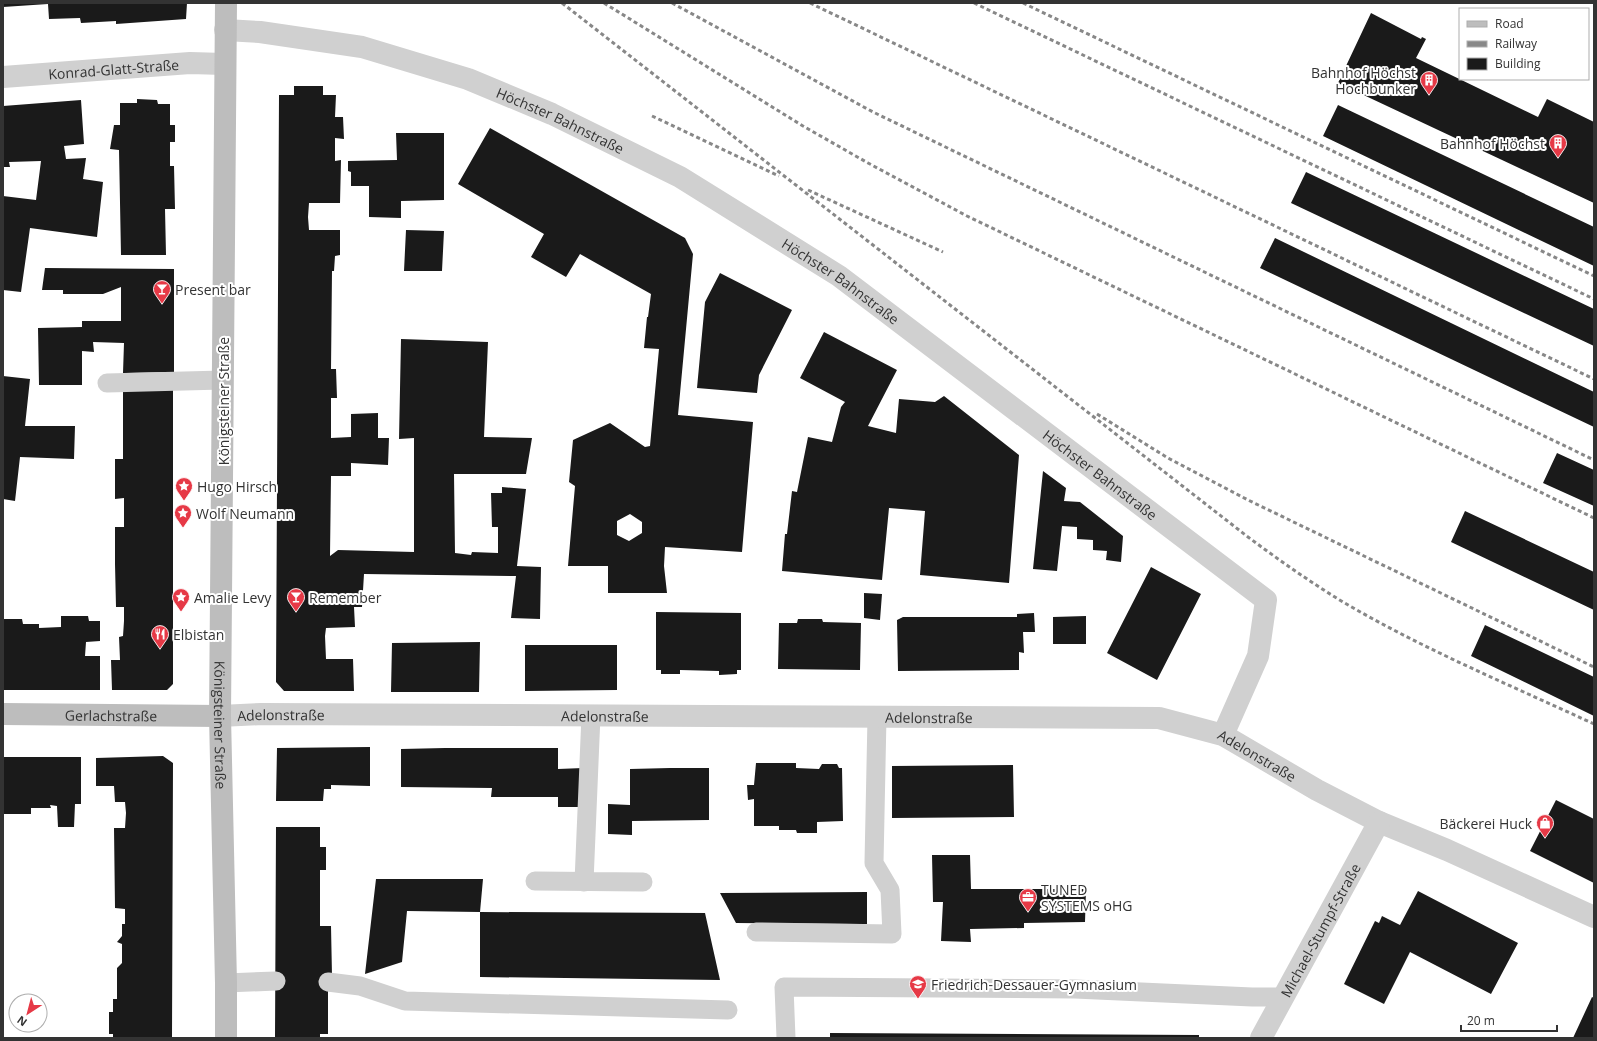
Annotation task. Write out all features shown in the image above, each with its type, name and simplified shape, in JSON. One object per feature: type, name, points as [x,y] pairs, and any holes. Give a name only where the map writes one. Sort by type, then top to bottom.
[{"type":"main road","name":"Königsteiner Straße","points":[[226,3],[224,64],[220,716],[226,1038]]},
{"type":"main road","name":"Gerlachstraße","points":[[3,714],[220,716]]},
{"type":"street","name":"Höchster Bahnstraße","points":[[225,30],[260,32],[362,47],[475,82],[552,114],[680,177],[839,276],[1266,600],[1258,656],[1223,734]]},
{"type":"street","name":"Konrad-Glatt-Straße","points":[[3,77],[190,63],[224,64]]},
{"type":"street","name":"Adelonstraße","points":[[220,716],[1159,718],[1223,734],[1317,790],[1379,822],[1447,850],[1594,917]]},
{"type":"street","name":"Michael-Stumpf-Straße","points":[[1261,1038],[1379,822]]},
{"type":"lane","points":[[107,383],[223,380]]},
{"type":"lane","points":[[584,882],[591,716]]},
{"type":"lane","points":[[756,932],[892,934],[890,890],[874,863],[877,717]]},
{"type":"lane","points":[[535,881],[643,882]]},
{"type":"lane","points":[[226,983],[276,981]]},
{"type":"lane","points":[[328,982],[360,986],[405,1001],[728,1010]]},
{"type":"lane","points":[[786,1038],[784,987],[1075,989],[1252,998],[1284,997]]},
{"type":"building","points":[[3,3],[187,3],[186,19],[116,24],[116,21],[81,23],[80,18],[49,19],[48,4],[3,7]]},
{"type":"building","name":"Bahnhof Höchst Hochbunker","points":[[1371,13],[1421,39],[1422,37],[1426,39],[1416,58],[1459,80],[1538,117],[1547,99],[1594,122],[1594,203],[1338,83]]},
{"type":"building","points":[[294,86],[323,86],[323,95],[336,95],[335,117],[343,117],[344,139],[335,138],[335,161],[341,160],[340,203],[309,203],[308,217],[309,230],[340,230],[340,255],[335,256],[334,271],[332,271],[331,369],[336,369],[337,398],[331,398],[331,438],[351,437],[351,414],[378,413],[378,438],[389,438],[388,465],[351,463],[351,476],[331,476],[330,556],[338,550],[414,552],[414,438],[399,439],[401,339],[488,342],[484,437],[532,438],[526,474],[454,474],[455,553],[471,555],[472,552],[498,553],[498,527],[492,527],[491,493],[502,493],[502,487],[526,489],[517,566],[541,567],[540,619],[511,618],[516,576],[364,574],[362,607],[354,607],[355,627],[326,628],[325,636],[326,659],[353,659],[354,691],[284,691],[276,682],[279,95],[294,95]]},
{"type":"building","points":[[137,99],[157,100],[158,104],[170,104],[170,125],[175,125],[175,142],[170,142],[170,166],[174,166],[175,209],[165,209],[166,255],[121,255],[119,150],[110,149],[114,125],[120,125],[120,103],[137,103]]},
{"type":"building","points":[[81,100],[84,144],[64,146],[66,159],[86,158],[83,179],[103,182],[97,237],[30,228],[21,292],[3,290],[3,196],[36,200],[41,161],[9,162],[10,167],[3,167],[3,106]]},
{"type":"building","points":[[1338,105],[1594,227],[1594,266],[1323,136]]},
{"type":"building","points":[[490,128],[685,238],[693,254],[678,415],[753,422],[742,552],[665,547],[664,566],[667,593],[608,593],[608,566],[568,566],[575,486],[569,482],[573,440],[610,423],[645,447],[650,446],[659,349],[644,348],[651,294],[580,254],[566,277],[531,257],[544,234],[458,184]],"holes":[[[630,514],[642,522],[642,533],[629,541],[617,535],[617,521]]]},
{"type":"building","points":[[396,133],[444,133],[444,200],[401,201],[401,218],[369,217],[369,186],[351,186],[351,172],[348,171],[348,161],[397,160]]},
{"type":"building","points":[[1306,172],[1594,309],[1594,346],[1291,203]]},
{"type":"building","points":[[406,230],[444,231],[442,271],[404,271]]},
{"type":"building","points":[[1275,238],[1594,392],[1594,427],[1260,268]]},
{"type":"building","points":[[45,268],[174,269],[174,372],[123,373],[124,343],[93,342],[94,352],[82,351],[82,385],[39,385],[38,328],[82,327],[82,321],[121,321],[121,287],[103,294],[63,294],[63,290],[42,290]]},
{"type":"building","points":[[720,273],[792,310],[759,375],[757,393],[697,388],[705,302]]},
{"type":"building","points":[[824,332],[897,370],[868,426],[896,433],[899,399],[935,402],[944,396],[1019,455],[1009,583],[920,575],[925,511],[889,508],[882,580],[782,571],[785,534],[787,534],[792,491],[797,492],[808,437],[832,442],[841,407],[845,402],[800,378]]},
{"type":"building","points":[[3,376],[30,379],[25,426],[75,426],[74,459],[20,457],[15,501],[3,499]]},
{"type":"building","points":[[173,389],[173,684],[167,690],[112,690],[111,660],[120,660],[119,637],[123,636],[124,621],[124,607],[116,607],[115,564],[115,527],[124,527],[124,498],[115,499],[115,459],[123,459],[123,390]]},
{"type":"building","points":[[1557,453],[1594,470],[1594,506],[1543,483]]},
{"type":"building","points":[[1043,471],[1066,488],[1064,501],[1080,502],[1123,536],[1121,562],[1106,560],[1107,551],[1093,550],[1093,540],[1077,539],[1077,527],[1062,526],[1057,571],[1033,569]]},
{"type":"building","points":[[1465,511],[1594,572],[1594,610],[1451,542]]},
{"type":"building","points":[[1151,567],[1201,594],[1157,680],[1107,653]]},
{"type":"building","points":[[864,593],[882,594],[880,620],[864,618]]},
{"type":"building","points":[[656,612],[741,613],[741,670],[737,670],[737,674],[719,675],[719,671],[680,670],[680,674],[661,674],[661,670],[656,670]]},
{"type":"building","points":[[1034,613],[1035,632],[1023,632],[1024,653],[1019,652],[1019,670],[898,671],[897,620],[903,617],[1017,617],[1017,614]]},
{"type":"building","points":[[61,616],[88,616],[89,621],[100,621],[100,641],[86,642],[85,656],[100,656],[100,690],[3,690],[3,619],[22,619],[23,624],[39,624],[39,628],[61,627]]},
{"type":"building","points":[[1086,616],[1086,644],[1053,644],[1053,617]]},
{"type":"building","points":[[798,619],[822,619],[823,622],[861,623],[860,670],[778,669],[779,623],[797,623]]},
{"type":"building","points":[[1485,625],[1594,677],[1594,716],[1471,656]]},
{"type":"building","points":[[480,642],[479,692],[391,692],[392,643]]},
{"type":"building","points":[[525,645],[617,645],[617,690],[525,691]]},
{"type":"building","points":[[370,747],[370,786],[331,785],[331,789],[324,789],[323,801],[276,801],[277,748]]},
{"type":"building","points":[[558,748],[558,769],[583,768],[583,807],[558,807],[558,797],[491,797],[492,788],[401,787],[401,749]]},
{"type":"building","points":[[163,756],[173,763],[172,1038],[113,1038],[113,1034],[109,1034],[109,1012],[113,1012],[113,999],[117,999],[117,968],[122,963],[122,944],[117,942],[122,936],[122,924],[125,924],[125,909],[115,908],[114,828],[125,828],[126,813],[125,802],[115,802],[114,786],[96,786],[96,758]]},
{"type":"building","points":[[3,757],[81,757],[81,804],[75,804],[74,827],[58,827],[57,806],[50,805],[51,808],[31,808],[31,814],[3,814]]},
{"type":"building","points":[[756,763],[796,763],[796,768],[819,769],[822,764],[837,764],[839,768],[842,768],[843,821],[817,822],[817,833],[797,833],[796,830],[779,830],[779,826],[754,826],[754,799],[748,800],[747,785],[754,785]]},
{"type":"building","points":[[1013,765],[1014,817],[892,818],[892,766]]},
{"type":"building","points":[[709,768],[709,820],[632,821],[632,835],[608,834],[608,804],[630,805],[630,769]]},
{"type":"building","points":[[1556,800],[1594,819],[1594,883],[1530,851]]},
{"type":"building","points":[[276,827],[320,827],[320,847],[326,847],[326,870],[320,870],[320,926],[331,926],[332,976],[328,976],[328,1034],[320,1034],[320,1038],[275,1038]]},
{"type":"building","points":[[932,855],[970,855],[971,889],[1086,889],[1085,922],[1024,923],[1024,928],[970,929],[971,942],[941,941],[943,902],[933,902]]},
{"type":"building","points":[[376,879],[483,879],[480,912],[407,911],[402,962],[365,974]]},
{"type":"building","points":[[1418,891],[1518,943],[1491,994],[1410,952],[1384,1004],[1344,984],[1375,921],[1379,923],[1382,916],[1400,925]]},
{"type":"building","points":[[867,892],[867,924],[736,923],[720,893]]},
{"type":"building","points":[[480,912],[705,913],[720,980],[480,977]]},
{"type":"building","points":[[1592,997],[1594,998],[1594,1038],[1573,1038]]},
{"type":"building","points":[[830,1033],[1199,1035],[1199,1038],[830,1038]]},
{"type":"railway","points":[[562,3],[1248,537],[1295,571],[1343,602],[1435,651],[1594,724]]},
{"type":"railway","points":[[604,3],[803,126],[967,216],[1594,518]]},
{"type":"railway","points":[[672,3],[873,112],[1594,460]]},
{"type":"railway","points":[[810,3],[1594,379]]},
{"type":"railway","points":[[974,3],[1594,299]]},
{"type":"railway","points":[[1023,3],[1594,276]]},
{"type":"railway","points":[[652,116],[779,176]]},
{"type":"railway","points":[[808,190],[943,252]]},
{"type":"railway","points":[[1097,414],[1168,458],[1248,500],[1594,667]]},
{"type":"place","name":"Bahnhof Höchst Hochbunker","points":[[1429,95]]},
{"type":"place","name":"Bahnhof Höchst","points":[[1558,158]]},
{"type":"place","name":"Present bar","points":[[162,304]]},
{"type":"place","name":"Hugo Hirsch","points":[[184,501]]},
{"type":"place","name":"Wolf Neumann","points":[[183,528]]},
{"type":"place","name":"Amalie Levy","points":[[181,612]]},
{"type":"place","name":"Remember","points":[[296,612]]},
{"type":"place","name":"Elbistan","points":[[160,649]]},
{"type":"place","name":"Bäckerei Huck","points":[[1545,838]]},
{"type":"place","name":"TUNED SYSTEMS oHG","points":[[1028,912]]},
{"type":"place","name":"Friedrich-Dessauer-Gymnasium","points":[[918,999]]}]
